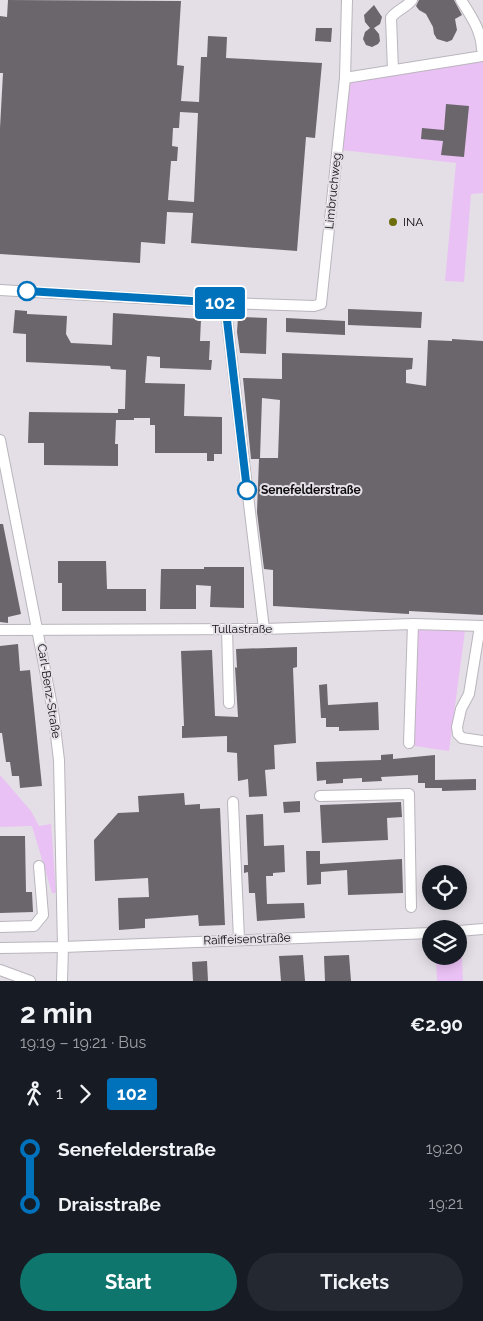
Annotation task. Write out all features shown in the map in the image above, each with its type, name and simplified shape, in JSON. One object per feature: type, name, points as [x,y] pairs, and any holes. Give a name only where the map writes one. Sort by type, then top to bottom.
[{"type":"street","name":"Limbruchweg","points":[[225,303],[314,306],[321,304],[345,78],[347,0]]},
{"type":"street","points":[[393,70],[391,18],[394,13],[405,7],[412,0]]},
{"type":"street","points":[[345,78],[482,53],[481,37],[478,28],[461,0]]},
{"type":"street","points":[[0,290],[225,303],[264,629]]},
{"type":"street","name":"Carl-Benz-Straße","points":[[0,440],[53,710],[59,760],[63,947]]},
{"type":"street","points":[[409,742],[413,624]]},
{"type":"street","name":"Tullastraße","points":[[0,630],[264,629],[413,624],[482,626]]},
{"type":"street","points":[[482,626],[469,694],[461,709],[457,727],[458,734],[462,738],[483,741]]},
{"type":"street","points":[[227,629],[229,703]]},
{"type":"street","points":[[320,796],[409,794],[411,907]]},
{"type":"street","points":[[233,802],[239,939]]},
{"type":"street","points":[[0,928],[34,926],[44,915],[39,866]]},
{"type":"street","points":[[467,930],[483,929]]},
{"type":"street","name":"Raiffeisenstraße","points":[[0,948],[422,933]]},
{"type":"street","points":[[62,981],[63,947]]},
{"type":"street","points":[[0,970],[30,981]]},
{"type":"shaded area","points":[[483,60],[483,193],[471,194],[464,282],[445,281],[456,163],[342,150],[351,79]]},
{"type":"shaded area","points":[[415,630],[465,631],[449,751],[415,746]]},
{"type":"shaded area","points":[[0,775],[31,811],[39,826],[51,824],[56,893],[52,893],[32,826],[0,827]]},
{"type":"shaded area","points":[[436,965],[462,965],[463,981],[437,981]]},
{"type":"building","points":[[8,0],[181,1],[177,65],[184,66],[181,101],[199,102],[201,57],[207,57],[208,36],[227,37],[226,58],[322,63],[315,138],[306,137],[297,251],[191,243],[193,213],[167,212],[165,244],[141,242],[140,263],[0,254],[0,128],[3,73],[0,73],[0,16],[7,17]],"holes":[[[180,112],[198,113],[194,202],[168,200],[171,161],[177,161],[178,147],[172,146],[173,128],[179,128]]]},
{"type":"building","points":[[419,0],[454,0],[462,15],[455,19],[457,30],[452,40],[447,42],[437,39],[426,14],[416,6]]},
{"type":"building","points":[[374,5],[382,17],[380,24],[374,28],[379,34],[380,41],[372,47],[366,45],[363,39],[365,32],[370,28],[365,22],[364,15]]},
{"type":"building","points":[[316,28],[332,28],[331,42],[315,41]]},
{"type":"building","points":[[446,104],[469,106],[464,157],[441,155],[443,141],[421,139],[422,128],[444,130]]},
{"type":"building","points":[[348,309],[422,312],[421,328],[348,325]]},
{"type":"building","points":[[15,310],[27,311],[27,314],[67,316],[66,334],[71,343],[112,345],[113,313],[201,319],[200,341],[210,341],[209,360],[212,360],[211,370],[160,368],[160,357],[147,356],[145,383],[185,384],[184,416],[222,417],[222,454],[214,454],[214,461],[207,461],[207,453],[155,453],[155,425],[150,425],[150,418],[134,418],[134,420],[116,420],[115,444],[118,444],[118,466],[44,465],[44,443],[28,443],[29,412],[118,413],[118,409],[125,409],[126,370],[111,369],[110,366],[26,362],[26,334],[13,333]]},
{"type":"building","points":[[238,317],[267,318],[266,354],[240,353],[237,332]]},
{"type":"building","points":[[286,318],[345,321],[345,335],[286,332]]},
{"type":"building","points":[[452,339],[483,341],[483,615],[409,611],[409,614],[273,606],[273,570],[264,569],[257,512],[259,459],[251,459],[243,378],[282,379],[282,353],[413,358],[412,369],[406,370],[406,383],[426,386],[428,340],[452,341]],"holes":[[[262,398],[280,400],[278,458],[260,458]]]},
{"type":"building","points":[[0,524],[3,524],[21,614],[8,617],[8,623],[0,622]]},
{"type":"building","points":[[58,561],[106,561],[107,589],[146,589],[146,611],[62,611],[62,583],[58,583]]},
{"type":"building","points":[[204,567],[244,567],[244,608],[210,607],[211,586],[196,585],[196,609],[160,609],[161,569],[204,569]]},
{"type":"building","points":[[18,644],[20,671],[30,670],[42,786],[20,788],[19,776],[12,776],[10,762],[6,762],[2,733],[0,733],[0,646]]},
{"type":"building","points":[[297,647],[297,667],[293,668],[296,743],[274,745],[275,769],[265,770],[267,796],[249,797],[248,779],[238,781],[237,753],[227,752],[227,736],[182,738],[182,726],[184,726],[181,651],[212,650],[215,716],[238,717],[235,667],[237,668],[236,649]]},
{"type":"building","points":[[327,684],[328,705],[378,702],[379,730],[339,731],[339,727],[326,727],[326,718],[321,718],[319,685]]},
{"type":"building","points":[[393,754],[393,759],[435,755],[435,780],[476,779],[476,790],[442,791],[442,788],[425,788],[425,783],[418,783],[418,775],[381,777],[382,781],[362,782],[362,778],[343,779],[343,783],[326,784],[326,780],[317,781],[316,762],[381,760],[381,755]]},
{"type":"building","points":[[184,793],[185,805],[200,804],[200,809],[220,808],[225,925],[199,926],[198,915],[145,919],[145,928],[119,930],[118,898],[149,897],[148,878],[95,881],[94,840],[118,813],[139,812],[138,796]]},
{"type":"building","points":[[300,801],[300,812],[284,813],[283,802]]},
{"type":"building","points":[[401,802],[402,817],[387,818],[388,840],[322,843],[320,805]]},
{"type":"building","points":[[263,814],[264,846],[284,845],[285,872],[266,876],[267,904],[304,903],[305,918],[257,921],[255,893],[249,893],[248,872],[244,873],[244,865],[248,865],[246,815]]},
{"type":"building","points":[[0,836],[25,836],[26,892],[32,892],[33,912],[0,913]]},
{"type":"building","points":[[306,851],[320,851],[320,864],[402,859],[403,893],[348,895],[347,870],[321,872],[321,884],[307,885]]},
{"type":"building","points":[[303,955],[305,981],[281,981],[279,956]]},
{"type":"building","points":[[349,955],[351,981],[325,981],[324,956]]},
{"type":"building","points":[[207,961],[208,981],[193,981],[192,962]]},
{"type":"bus line","name":"102","points":[[27,291],[225,303],[247,490]]},
{"type":"place","name":"INA","points":[[393,222]]},
{"type":"place","name":"Senefelderstraße","points":[[247,490]]}]
